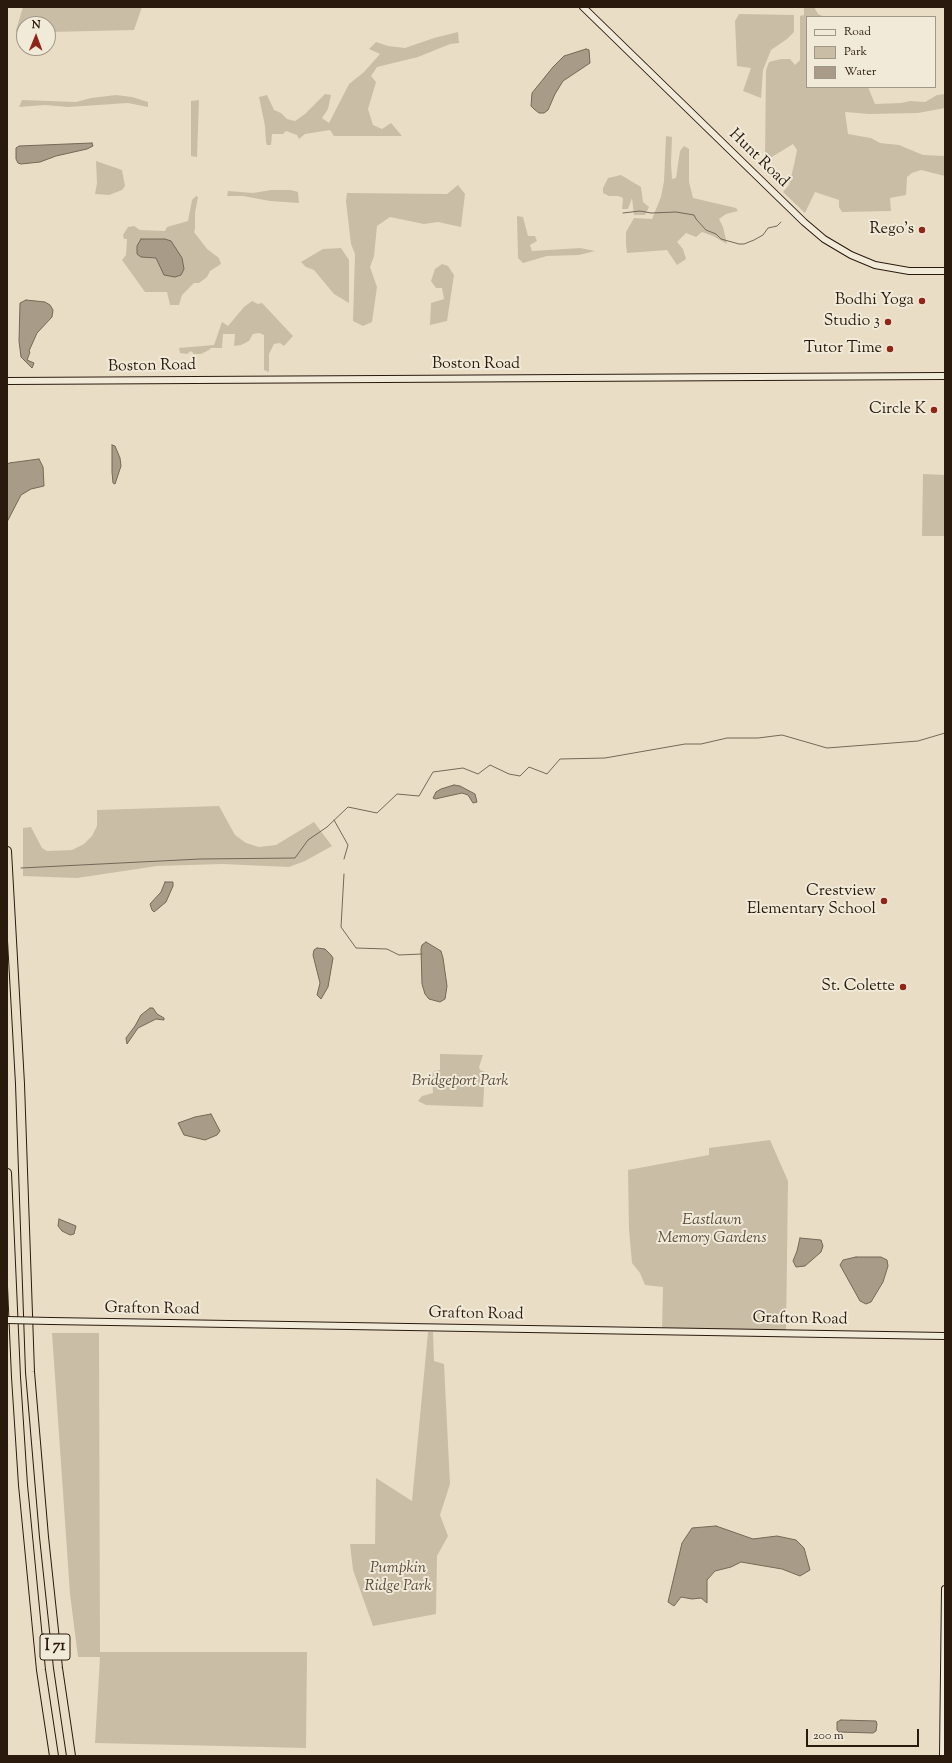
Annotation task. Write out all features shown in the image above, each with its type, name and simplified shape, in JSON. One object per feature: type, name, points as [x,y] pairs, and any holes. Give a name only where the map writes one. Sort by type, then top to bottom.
[{"type":"highway","name":"I 71","points":[[7,851],[20,1084],[30,1372],[44,1537],[57,1661],[71,1756]]},
{"type":"highway","name":"I 71","points":[[7,1173],[16,1377],[26,1515],[41,1670],[54,1756]]},
{"type":"street","name":"Hunt Road","points":[[583,7],[804,222],[824,239],[850,255],[875,265],[909,271],[945,271]]},
{"type":"street","name":"Boston Road","points":[[7,381],[945,376]]},
{"type":"street","name":"Grafton Road","points":[[7,1320],[945,1336]]},
{"type":"street","points":[[942,1756],[945,1589]]},
{"type":"green space","points":[[23,7],[142,7],[134,30],[56,32],[56,16],[20,16]]},
{"type":"green space","points":[[804,7],[814,7],[818,14],[823,16],[806,16],[806,88],[868,88],[875,104],[901,103],[910,101],[925,102],[937,95],[945,94],[945,108],[918,113],[869,114],[845,112],[848,134],[871,138],[880,143],[899,145],[923,155],[945,156],[945,176],[921,170],[912,173],[907,177],[906,195],[890,198],[891,211],[842,212],[839,207],[839,200],[815,192],[805,213],[783,192],[789,185],[794,165],[797,150],[793,144],[767,160],[765,158],[766,70],[769,62],[781,59],[790,59],[795,65],[800,60],[800,16],[804,15]]},
{"type":"green space","points":[[739,14],[794,15],[794,32],[771,50],[763,70],[761,98],[743,91],[751,68],[737,66],[735,21]]},
{"type":"green space","points":[[458,32],[459,43],[450,44],[418,57],[377,67],[371,76],[376,82],[368,109],[373,125],[382,129],[391,123],[402,136],[334,136],[330,130],[305,134],[299,139],[297,135],[286,131],[283,134],[272,134],[271,145],[267,145],[259,97],[267,95],[274,110],[281,113],[287,119],[295,121],[305,114],[325,94],[331,95],[328,109],[322,118],[329,123],[349,84],[364,72],[380,54],[369,49],[376,42],[388,46],[405,48]]},
{"type":"green space","points":[[116,95],[132,97],[148,102],[148,107],[128,103],[68,107],[45,105],[19,107],[22,100],[76,102],[91,98]]},
{"type":"green space","points":[[199,100],[197,157],[191,156],[191,101]]},
{"type":"green space","points":[[666,136],[672,137],[672,179],[676,178],[680,151],[684,146],[689,149],[689,182],[693,198],[736,208],[738,211],[726,214],[719,219],[723,227],[727,244],[702,232],[696,237],[686,233],[677,242],[683,249],[686,259],[677,265],[667,250],[627,253],[626,244],[626,232],[634,218],[652,219],[661,197],[664,181]]},
{"type":"green space","points":[[96,161],[122,170],[125,186],[122,190],[109,195],[95,194],[97,183]]},
{"type":"green space","points":[[621,175],[641,187],[643,202],[649,207],[645,215],[634,215],[632,198],[628,209],[622,209],[623,198],[618,196],[609,196],[603,193],[603,188],[608,178]]},
{"type":"green space","points":[[458,185],[465,194],[461,227],[438,222],[424,224],[390,217],[377,226],[374,256],[370,267],[377,287],[372,322],[363,326],[353,321],[355,254],[351,244],[346,201],[347,193],[447,194]]},
{"type":"green space","points":[[271,190],[291,190],[298,192],[299,203],[270,201],[243,196],[227,196],[228,191],[253,193]]},
{"type":"green space","points":[[196,196],[198,197],[194,232],[207,249],[219,258],[221,264],[210,271],[207,277],[199,283],[194,283],[182,295],[179,305],[170,305],[167,292],[145,292],[122,260],[126,255],[127,239],[124,239],[123,235],[128,227],[134,226],[140,230],[165,231],[167,227],[188,221],[192,200]]},
{"type":"green space","points":[[517,216],[523,217],[528,236],[535,236],[537,241],[530,245],[532,251],[580,248],[595,251],[579,255],[547,256],[523,263],[518,258]]},
{"type":"green space","points":[[341,248],[349,260],[349,303],[334,294],[314,270],[306,267],[301,262],[323,249]]},
{"type":"green space","points":[[442,264],[448,266],[454,275],[447,321],[430,325],[431,303],[444,299],[442,288],[436,288],[431,281],[435,269]]},
{"type":"green space","points":[[252,301],[258,304],[262,303],[293,336],[284,346],[280,343],[274,344],[269,354],[269,372],[264,370],[264,335],[259,333],[253,334],[249,341],[241,345],[234,346],[235,334],[223,334],[222,348],[211,348],[201,354],[194,354],[191,351],[187,354],[180,353],[179,348],[214,345],[222,322],[228,326],[244,307]]},
{"type":"green space","points":[[923,474],[945,475],[945,536],[922,536]]},
{"type":"green space","points":[[219,806],[235,835],[246,843],[259,847],[276,845],[314,822],[332,846],[305,861],[289,867],[222,864],[157,866],[77,878],[23,876],[23,828],[31,827],[42,848],[47,851],[72,850],[84,844],[92,836],[97,826],[97,810]]},
{"type":"green space","name":"Bridgeport Park","points":[[440,1054],[483,1055],[479,1067],[480,1070],[485,1072],[483,1107],[426,1105],[418,1101],[422,1096],[433,1093],[432,1074],[435,1071],[440,1070]]},
{"type":"green space","name":"Eastlawn Memory Gardens","points":[[770,1140],[788,1181],[786,1333],[662,1331],[663,1287],[645,1285],[640,1273],[632,1263],[629,1229],[628,1170],[709,1155],[709,1148]]},
{"type":"green space","name":"Pumpkin Ridge Park","points":[[428,1332],[433,1332],[434,1361],[444,1364],[450,1484],[440,1515],[448,1536],[437,1556],[436,1614],[373,1626],[353,1570],[350,1544],[375,1544],[376,1478],[412,1501]]},
{"type":"green space","points":[[52,1333],[99,1333],[100,1652],[307,1652],[306,1748],[95,1743],[100,1657],[78,1657],[70,1594]]},
{"type":"water","points":[[586,49],[589,50],[590,63],[563,81],[548,110],[544,113],[539,113],[531,106],[532,93],[564,56]]},
{"type":"water","points":[[92,143],[93,146],[87,149],[56,156],[40,162],[21,164],[18,163],[16,159],[16,148],[19,146]]},
{"type":"water","points":[[141,239],[165,239],[171,241],[182,258],[184,269],[181,275],[175,277],[164,275],[156,258],[141,257],[137,254],[137,246]]},
{"type":"water","points":[[26,300],[45,302],[50,305],[53,310],[52,317],[37,333],[29,351],[27,360],[34,363],[32,368],[21,357],[19,341],[20,303]]},
{"type":"water","points":[[112,445],[115,446],[120,458],[121,466],[115,484],[113,483],[112,472]]},
{"type":"water","points":[[39,459],[43,467],[44,486],[31,489],[21,495],[7,522],[7,465],[9,463]]},
{"type":"water","points":[[454,785],[460,786],[475,794],[477,802],[473,803],[468,795],[462,793],[435,799],[433,798],[436,792]]},
{"type":"water","points":[[165,882],[173,882],[173,886],[166,902],[154,912],[150,904],[161,892]]},
{"type":"water","points":[[426,942],[441,951],[443,958],[447,986],[445,999],[440,1002],[429,999],[425,994],[422,984],[421,949],[422,945]]},
{"type":"water","points":[[317,948],[325,949],[333,958],[328,987],[321,999],[317,995],[320,983],[313,955],[314,950]]},
{"type":"water","points":[[150,1008],[153,1008],[157,1014],[164,1018],[164,1020],[156,1019],[138,1028],[127,1044],[126,1038],[141,1015]]},
{"type":"water","points":[[211,1114],[220,1131],[217,1135],[205,1140],[184,1135],[178,1123],[195,1117]]},
{"type":"water","points":[[59,1219],[76,1226],[74,1234],[70,1235],[62,1231],[58,1226]]},
{"type":"water","points":[[800,1238],[821,1240],[823,1246],[821,1252],[805,1266],[796,1267],[793,1261]]},
{"type":"water","points":[[856,1257],[881,1257],[887,1260],[888,1266],[883,1282],[871,1302],[866,1304],[860,1301],[840,1265],[843,1260]]},
{"type":"water","points":[[716,1526],[753,1539],[777,1536],[796,1540],[804,1548],[810,1570],[800,1576],[782,1569],[741,1562],[731,1567],[715,1571],[707,1580],[707,1603],[701,1598],[692,1599],[681,1597],[674,1606],[668,1602],[682,1543],[692,1528]]},
{"type":"water","points":[[841,1720],[876,1721],[876,1731],[873,1733],[839,1732],[837,1730],[837,1722]]},
{"type":"waterway","points":[[623,213],[640,211],[651,213],[676,212],[694,215],[706,230],[716,234],[721,239],[739,244],[744,244],[754,240],[763,235],[768,228],[777,226],[781,222]]},
{"type":"waterway","points":[[21,868],[200,859],[295,858],[308,840],[327,827],[348,807],[377,813],[397,794],[419,796],[433,772],[463,768],[478,774],[490,765],[509,774],[520,776],[529,767],[547,774],[560,759],[605,758],[685,744],[701,744],[727,738],[758,738],[782,735],[827,748],[918,741],[945,733]]},
{"type":"waterway","points":[[334,820],[348,845],[344,859]]},
{"type":"waterway","points":[[344,874],[341,927],[356,948],[387,949],[399,955],[422,954]]},
{"type":"place","name":"Rego's","points":[[922,230]]},
{"type":"place","name":"Bodhi Yoga","points":[[922,301]]},
{"type":"place","name":"Studio 3","points":[[888,322]]},
{"type":"place","name":"Tutor Time","points":[[890,349]]},
{"type":"place","name":"Circle K","points":[[934,410]]},
{"type":"place","name":"Crestview Elementary School","points":[[884,901]]},
{"type":"place","name":"St. Colette","points":[[903,987]]}]
